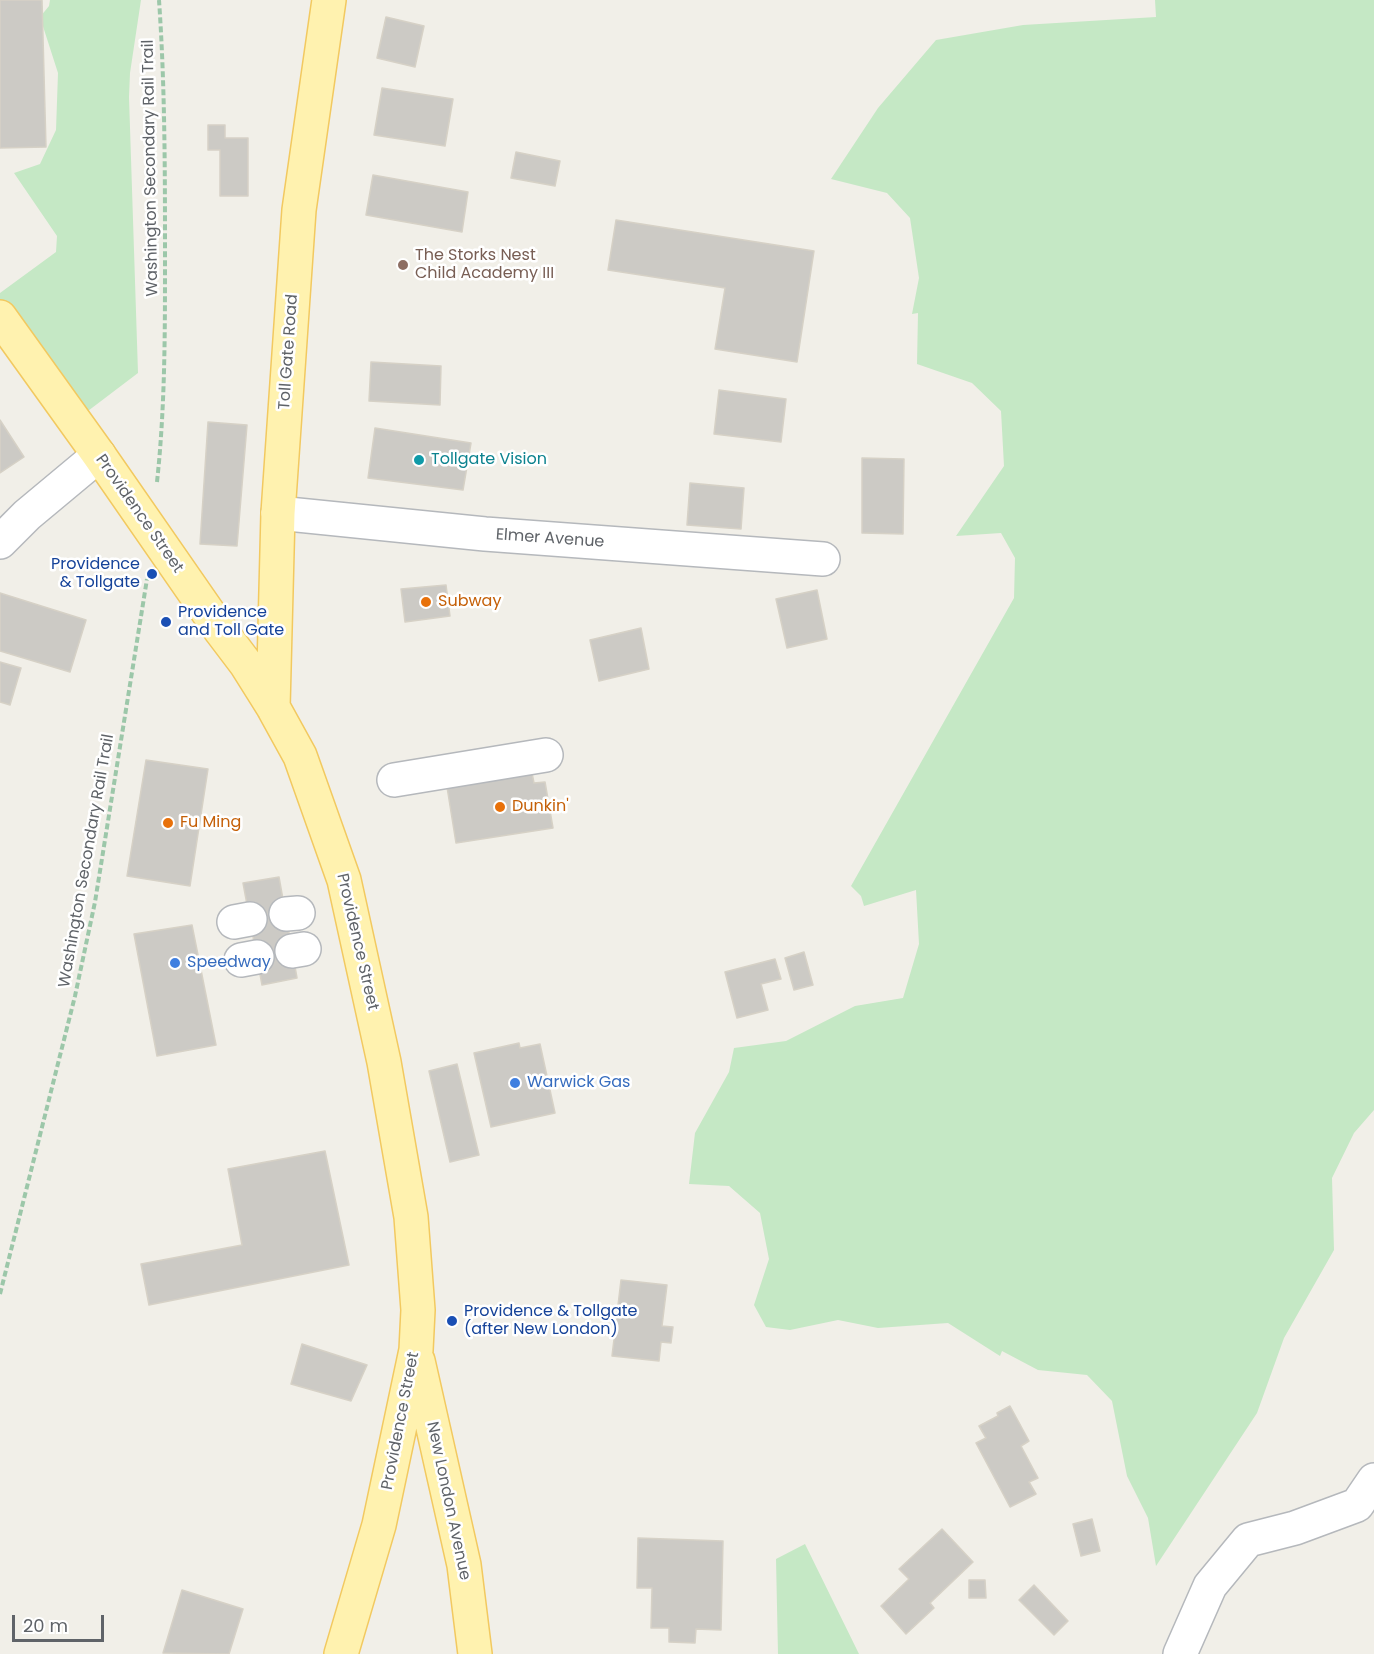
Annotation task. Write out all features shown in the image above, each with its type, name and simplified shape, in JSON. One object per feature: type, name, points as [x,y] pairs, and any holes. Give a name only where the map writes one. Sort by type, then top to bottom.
[{"type":"main road","name":"Toll Gate Road","points":[[273,707],[278,513],[299,210],[329,0]]},
{"type":"main road","name":"Providence Street","points":[[0,317],[246,664],[273,707],[300,756],[344,880],[384,1062],[411,1217],[418,1310],[416,1350],[379,1525],[341,1654]]},
{"type":"main road","name":"New London Avenue","points":[[416,1350],[464,1565],[475,1654]]},
{"type":"street","points":[[0,542],[27,515],[99,455]]},
{"type":"street","name":"Elmer Avenue","points":[[278,513],[485,534],[823,559]]},
{"type":"street","points":[[394,780],[546,755]]},
{"type":"street","points":[[1180,1654],[1210,1586],[1248,1540],[1295,1528],[1358,1505],[1374,1480]]},
{"type":"path","name":"Washington Secondary Rail Trail","points":[[0,1294],[75,996],[95,902],[144,605],[164,403],[163,65],[159,0]]},
{"type":"green space","points":[[50,0],[141,0],[130,73],[129,97],[138,373],[80,417],[0,310],[0,293],[56,252],[57,236],[14,173],[40,164],[56,130],[58,73],[40,17],[49,6]]},
{"type":"green space","points":[[1155,0],[1374,0],[1374,1110],[1354,1133],[1332,1178],[1334,1250],[1284,1338],[1257,1413],[1156,1566],[1148,1518],[1127,1476],[1112,1401],[1087,1375],[1038,1370],[1002,1351],[1000,1356],[948,1323],[878,1328],[838,1320],[790,1330],[766,1327],[754,1305],[769,1259],[760,1213],[729,1186],[689,1184],[695,1133],[729,1072],[734,1048],[786,1041],[855,1006],[903,998],[919,944],[916,890],[864,906],[861,896],[851,886],[1014,598],[1015,558],[1001,533],[956,536],[1004,466],[1001,411],[972,383],[917,364],[918,313],[912,314],[919,278],[910,218],[887,193],[831,179],[878,108],[936,40],[1023,25],[1156,17]]},
{"type":"green space","points":[[805,1544],[859,1654],[778,1654],[776,1559]]},
{"type":"building","points":[[0,0],[42,0],[46,147],[0,148]]},
{"type":"building","points":[[386,17],[424,26],[415,67],[377,58]]},
{"type":"building","points":[[382,88],[453,99],[445,146],[374,135]]},
{"type":"building","points":[[208,125],[225,125],[225,138],[248,138],[248,196],[220,196],[220,150],[208,150]]},
{"type":"building","points":[[516,152],[560,161],[555,186],[511,178]]},
{"type":"building","points":[[373,175],[468,192],[462,232],[366,215]]},
{"type":"building","points":[[616,220],[814,251],[797,362],[715,349],[725,288],[608,270]]},
{"type":"building","points":[[371,362],[441,366],[440,405],[369,401]]},
{"type":"building","points":[[719,390],[786,399],[781,442],[714,434]]},
{"type":"building","points":[[0,420],[24,457],[0,473]]},
{"type":"building","points":[[208,422],[247,425],[237,546],[200,544]]},
{"type":"building","name":"Tollgate Vision","points":[[375,428],[471,443],[463,490],[368,478]]},
{"type":"building","points":[[862,458],[904,459],[903,534],[862,533]]},
{"type":"building","points":[[690,483],[744,488],[741,529],[687,525]]},
{"type":"building","name":"Subway","points":[[446,585],[450,616],[405,622],[401,589]]},
{"type":"building","points":[[817,590],[827,639],[787,648],[776,599]]},
{"type":"building","points":[[0,593],[86,620],[70,672],[0,651]]},
{"type":"building","points":[[641,628],[649,669],[599,681],[590,640]]},
{"type":"building","points":[[0,662],[21,668],[10,705],[0,702]]},
{"type":"building","name":"Fu Ming","points":[[146,760],[208,769],[190,886],[127,876]]},
{"type":"building","name":"Dunkin'","points":[[532,773],[534,783],[545,782],[553,828],[456,843],[447,787]]},
{"type":"building","points":[[279,877],[297,978],[262,985],[243,883]]},
{"type":"building","points":[[192,925],[216,1045],[157,1056],[134,934]]},
{"type":"building","points":[[804,952],[813,985],[794,990],[785,958]]},
{"type":"building","points":[[775,959],[781,979],[761,984],[768,1010],[737,1018],[725,972]]},
{"type":"building","name":"Warwick Gas","points":[[519,1043],[520,1048],[540,1044],[555,1113],[491,1127],[474,1053]]},
{"type":"building","points":[[457,1064],[479,1155],[450,1162],[429,1071]]},
{"type":"building","points":[[325,1151],[349,1265],[149,1305],[141,1264],[242,1245],[228,1169]]},
{"type":"building","points":[[621,1280],[667,1285],[662,1326],[673,1327],[671,1343],[661,1342],[659,1361],[612,1356]]},
{"type":"building","points":[[302,1344],[367,1365],[351,1401],[291,1384]]},
{"type":"building","points":[[1010,1406],[1029,1441],[1021,1446],[1038,1478],[1029,1482],[1036,1494],[1010,1507],[976,1443],[986,1438],[979,1426],[998,1416],[997,1413]]},
{"type":"building","points":[[1092,1519],[1100,1551],[1081,1556],[1073,1524]]},
{"type":"building","points":[[942,1529],[973,1562],[930,1603],[934,1608],[906,1634],[881,1606],[909,1579],[899,1569]]},
{"type":"building","points":[[638,1538],[723,1541],[721,1630],[696,1629],[695,1643],[669,1642],[669,1628],[651,1628],[652,1588],[637,1588]]},
{"type":"building","points":[[969,1580],[985,1580],[986,1598],[969,1598]]},
{"type":"building","points":[[1034,1585],[1068,1621],[1054,1635],[1019,1600]]},
{"type":"building","points":[[182,1590],[243,1609],[229,1654],[163,1653]]},
{"type":"place","name":"The Storks Nest Child Academy III","points":[[403,265]]},
{"type":"place","name":"Tollgate Vision","points":[[419,460]]},
{"type":"place","name":"Providence & Tollgate","points":[[152,574]]},
{"type":"place","name":"Subway","points":[[426,602]]},
{"type":"place","name":"Providence and Toll Gate","points":[[166,622]]},
{"type":"place","name":"Dunkin'","points":[[500,807]]},
{"type":"place","name":"Fu Ming","points":[[168,823]]},
{"type":"place","name":"Speedway","points":[[175,963]]},
{"type":"place","name":"Warwick Gas","points":[[515,1083]]},
{"type":"place","name":"Providence & Tollgate (after New London)","points":[[452,1321]]}]
